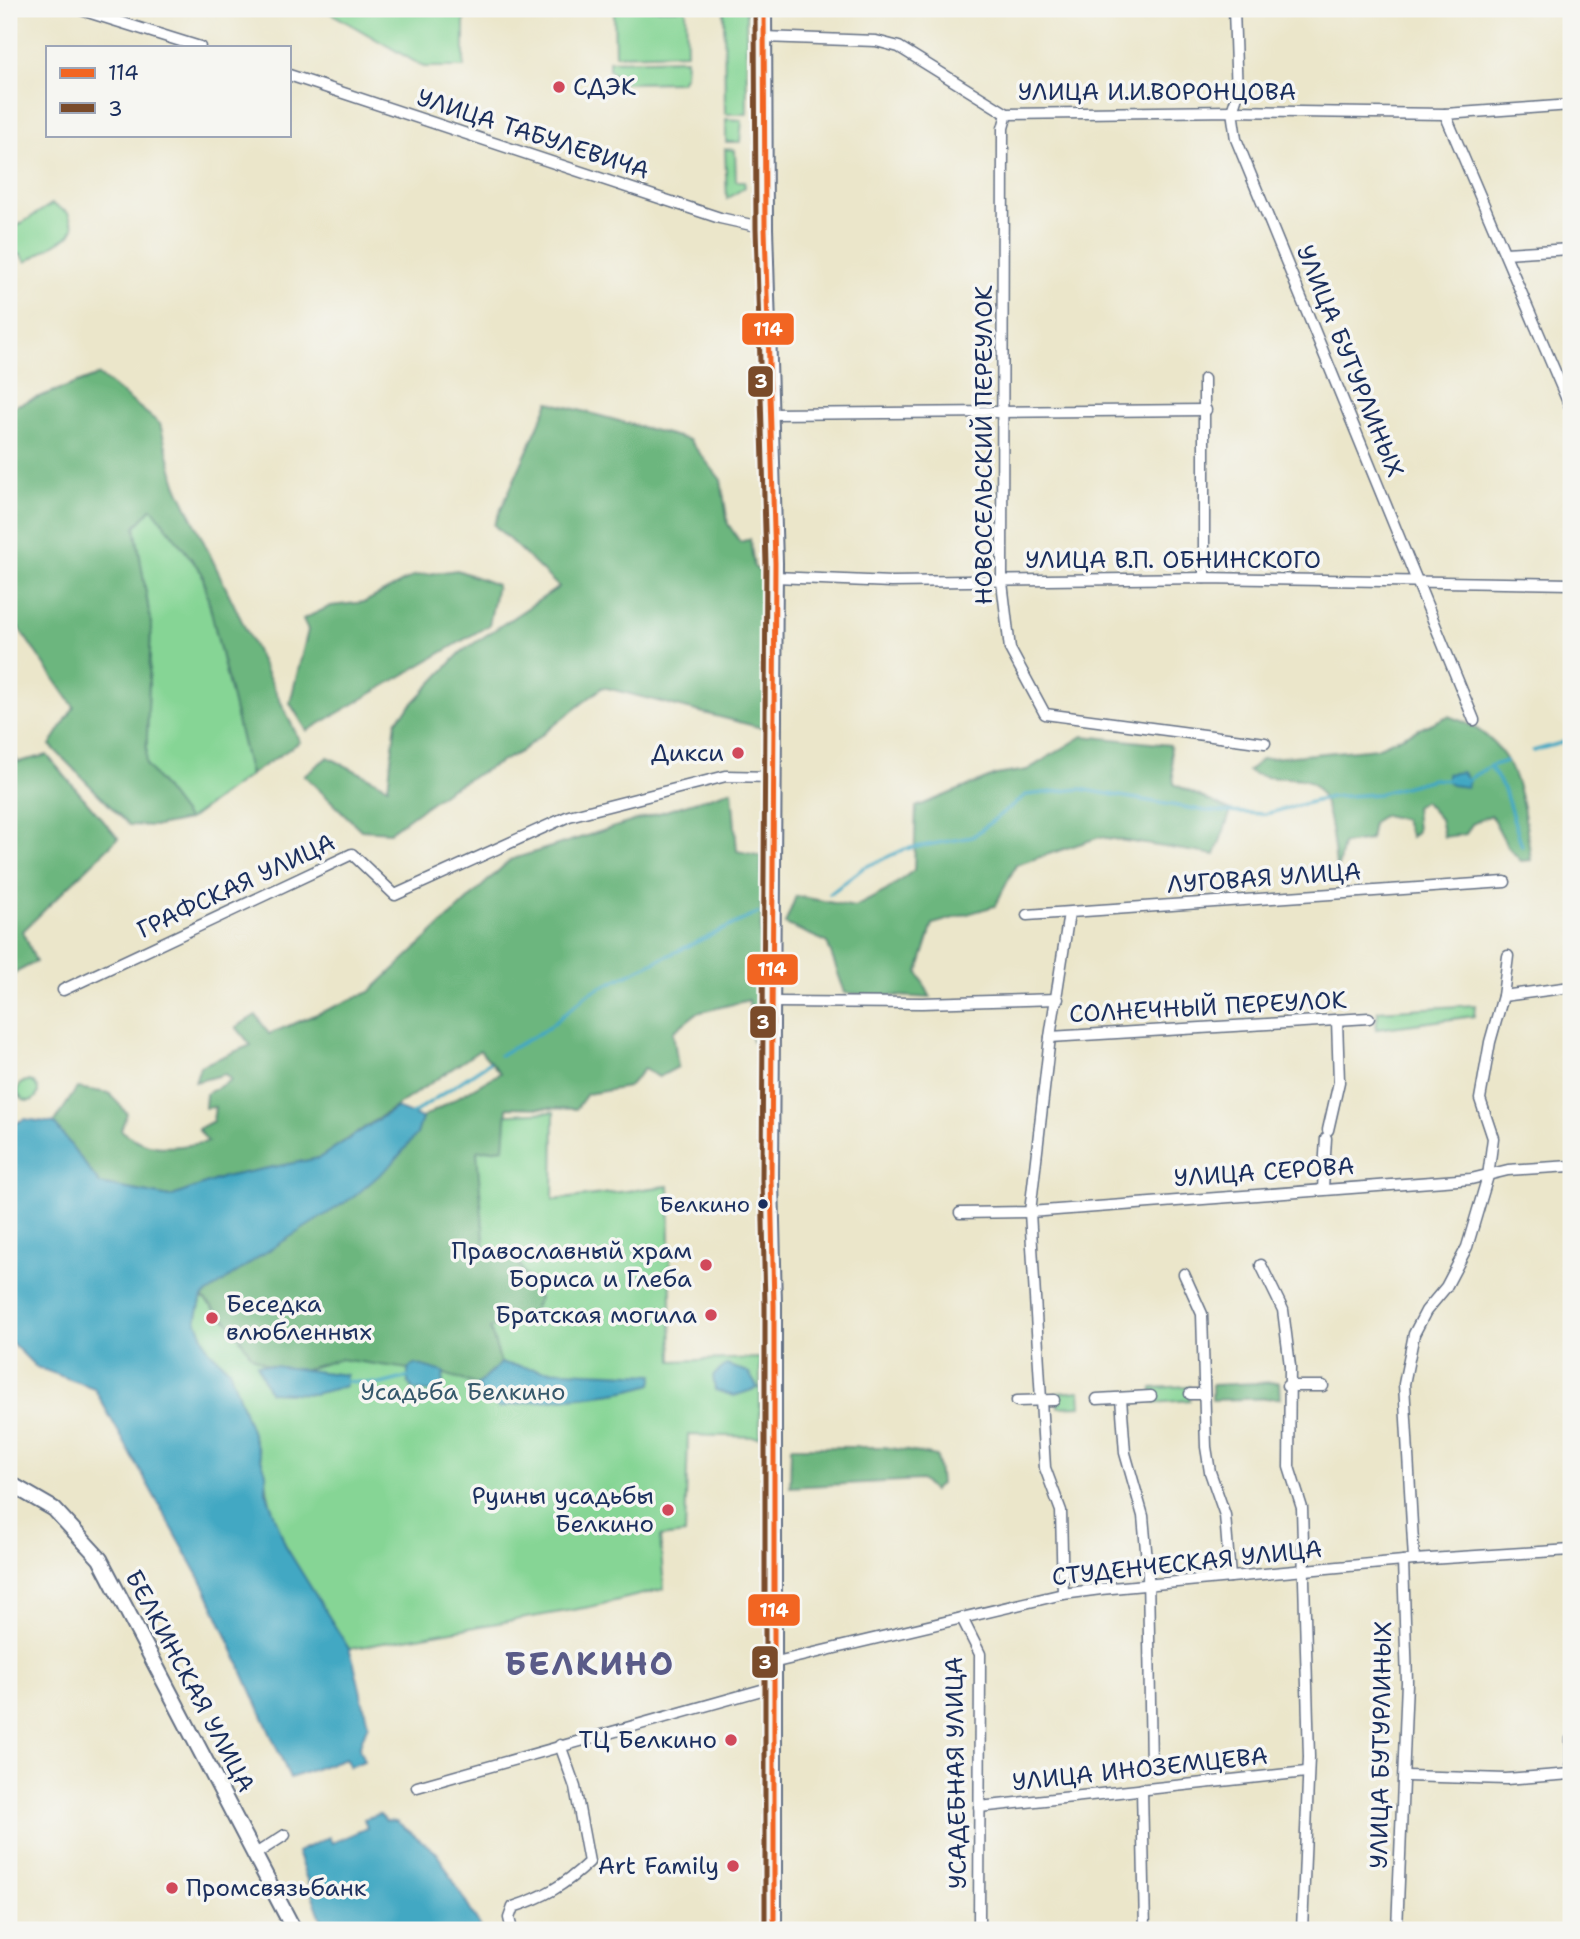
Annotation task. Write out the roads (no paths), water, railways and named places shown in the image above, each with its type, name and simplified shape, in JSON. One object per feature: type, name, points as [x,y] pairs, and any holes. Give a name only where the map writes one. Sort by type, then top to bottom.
[{"type":"street","points":[[78,9],[197,46]]},
{"type":"street","points":[[764,9],[765,228],[775,577],[772,1002],[774,1930]]},
{"type":"street","name":"УЛИЦА БУТУРЛИНЫХ","points":[[1234,9],[1237,96],[1232,111],[1236,139],[1474,720]]},
{"type":"street","name":"УЛИЦА И.И.ВОРОНЦОВА","points":[[764,37],[876,41],[899,47],[1007,114],[1232,111],[1445,114],[1571,105]]},
{"type":"street","name":"УЛИЦА ТАБУЛЕВИЧА","points":[[290,75],[719,218],[765,228]]},
{"type":"street","name":"НОВОСЕЛЬСКИЙ ПЕРЕУЛОК","points":[[1007,114],[1003,128],[1002,582],[1010,649],[1045,714],[1265,743]]},
{"type":"street","points":[[1445,114],[1571,409]]},
{"type":"street","points":[[1505,253],[1571,248]]},
{"type":"street","points":[[1204,379],[1204,578]]},
{"type":"street","points":[[771,414],[1206,410]]},
{"type":"street","name":"УЛИЦА В.П. ОБНИНСКОГО","points":[[775,577],[1002,582],[1204,578],[1571,583]]},
{"type":"street","name":"ГРАФСКАЯ УЛИЦА","points":[[63,990],[352,854],[395,895],[569,816],[726,776],[774,778]]},
{"type":"street","name":"ЛУГОВАЯ УЛИЦА","points":[[1027,915],[1505,882]]},
{"type":"street","points":[[1063,1594],[1061,1511],[1045,1468],[1030,1212],[1050,1037],[1058,999],[1069,913]]},
{"type":"street","name":"УЛИЦА БУТУРЛИНЫХ","points":[[1398,1930],[1406,1776],[1408,1560],[1404,1384],[1414,1334],[1426,1311],[1446,1287],[1467,1247],[1488,1177],[1493,1138],[1480,1099],[1490,1042],[1503,996],[1508,956]]},
{"type":"street","points":[[1503,996],[1571,987]]},
{"type":"street","points":[[772,1002],[922,1003],[1058,999]]},
{"type":"street","name":"СОЛНЕЧНЫЙ ПЕРЕУЛОК","points":[[1050,1037],[1369,1018]]},
{"type":"street","points":[[1322,1188],[1327,1134],[1339,1082],[1337,1020]]},
{"type":"street","name":"УЛИЦА СЕРОВА","points":[[960,1213],[1030,1212],[1488,1177],[1508,1170],[1571,1166]]},
{"type":"street","points":[[1261,1265],[1283,1310],[1290,1366],[1287,1386],[1289,1467],[1302,1508],[1309,1757],[1306,1772],[1302,1930]]},
{"type":"street","points":[[1184,1274],[1202,1314],[1210,1472],[1225,1515],[1230,1577]]},
{"type":"street","points":[[1287,1386],[1323,1386]]},
{"type":"street","points":[[1190,1394],[1204,1394]]},
{"type":"street","points":[[1097,1399],[1151,1396]]},
{"type":"street","points":[[1121,1398],[1125,1453],[1143,1516],[1150,1584],[1151,1769]]},
{"type":"street","points":[[1017,1401],[1054,1400]]},
{"type":"street","name":"БЕЛКИНСКАЯ УЛИЦА","points":[[9,1483],[54,1509],[100,1559],[293,1930]]},
{"type":"street","name":"СТУДЕНЧЕСКАЯ УЛИЦА","points":[[772,1663],[1063,1594],[1408,1560],[1571,1550]]},
{"type":"street","name":"УСАДЕБНАЯ УЛИЦА","points":[[962,1618],[980,1654],[979,1930]]},
{"type":"street","points":[[416,1787],[772,1687]]},
{"type":"street","points":[[1571,1739],[1571,1764]]},
{"type":"street","points":[[512,1930],[509,1918],[513,1907],[545,1896],[565,1884],[589,1862],[575,1787],[560,1745]]},
{"type":"street","name":"УЛИЦА ИНОЗЕМЦЕВА","points":[[979,1807],[1306,1772]]},
{"type":"street","points":[[1406,1776],[1506,1779],[1571,1774]]},
{"type":"street","points":[[1142,1789],[1145,1930]]},
{"type":"street","points":[[254,1854],[285,1835]]},
{"type":"water","points":[[1462,772],[1469,780],[1467,787],[1452,785],[1447,780],[1447,774]]},
{"type":"water","points":[[396,1108],[422,1118],[417,1134],[392,1164],[355,1196],[260,1256],[202,1297],[196,1320],[208,1349],[229,1369],[266,1473],[266,1491],[286,1547],[349,1649],[368,1724],[359,1748],[364,1761],[350,1767],[345,1758],[290,1778],[205,1587],[94,1388],[36,1367],[9,1340],[9,1127],[24,1119],[54,1123],[100,1184],[170,1197],[224,1177],[319,1158]]},
{"type":"water","points":[[501,1363],[541,1370],[654,1375],[652,1384],[633,1389],[499,1408],[482,1395],[477,1385]]},
{"type":"water","points":[[257,1364],[346,1375],[346,1386],[314,1394],[269,1392]]},
{"type":"water","points":[[415,1364],[444,1372],[442,1385],[435,1392],[415,1390],[408,1383],[408,1369]]},
{"type":"water","points":[[726,1365],[748,1372],[758,1388],[734,1396],[715,1390],[713,1376]]},
{"type":"water","points":[[380,1814],[386,1820],[396,1821],[437,1853],[482,1930],[325,1930],[297,1852],[329,1837],[332,1843],[367,1828],[364,1819]]},
{"type":"waterway","points":[[1533,751],[1571,740]]},
{"type":"waterway","points":[[1467,780],[1490,766],[1506,761]]},
{"type":"waterway","points":[[1490,766],[1504,789],[1522,846]]},
{"type":"waterway","points":[[830,894],[863,868],[905,849],[972,837],[1026,795],[1080,789],[1206,811],[1265,814],[1331,797],[1378,794],[1433,779],[1449,780]]},
{"type":"waterway","points":[[500,1055],[547,1029],[589,993],[758,913]]},
{"type":"waterway","points":[[409,1116],[489,1063]]},
{"type":"waterway","points":[[346,1381],[381,1384],[408,1377]]},
{"type":"place","name":"СДЭК","points":[[559,87]]},
{"type":"place","name":"Дикси","points":[[738,753]]},
{"type":"place","name":"Белкино","points":[[763,1204]]},
{"type":"place","name":"Православный храм Бориса и Глеба","points":[[706,1265]]},
{"type":"place","name":"Братская могила","points":[[711,1315]]},
{"type":"place","name":"Беседка влюбленных","points":[[212,1318]]},
{"type":"place","name":"Руины усадьбы Белкино","points":[[668,1510]]},
{"type":"place","name":"ТЦ Белкино","points":[[731,1740]]},
{"type":"place","name":"Art Family","points":[[733,1866]]},
{"type":"place","name":"Промсвязьбанк","points":[[172,1888]]},
{"type":"district","name":"БЕЛКИНО","points":[[590,1664]]},
{"type":"park label","name":"Усадьба Белкино","points":[[463,1392]]}]
